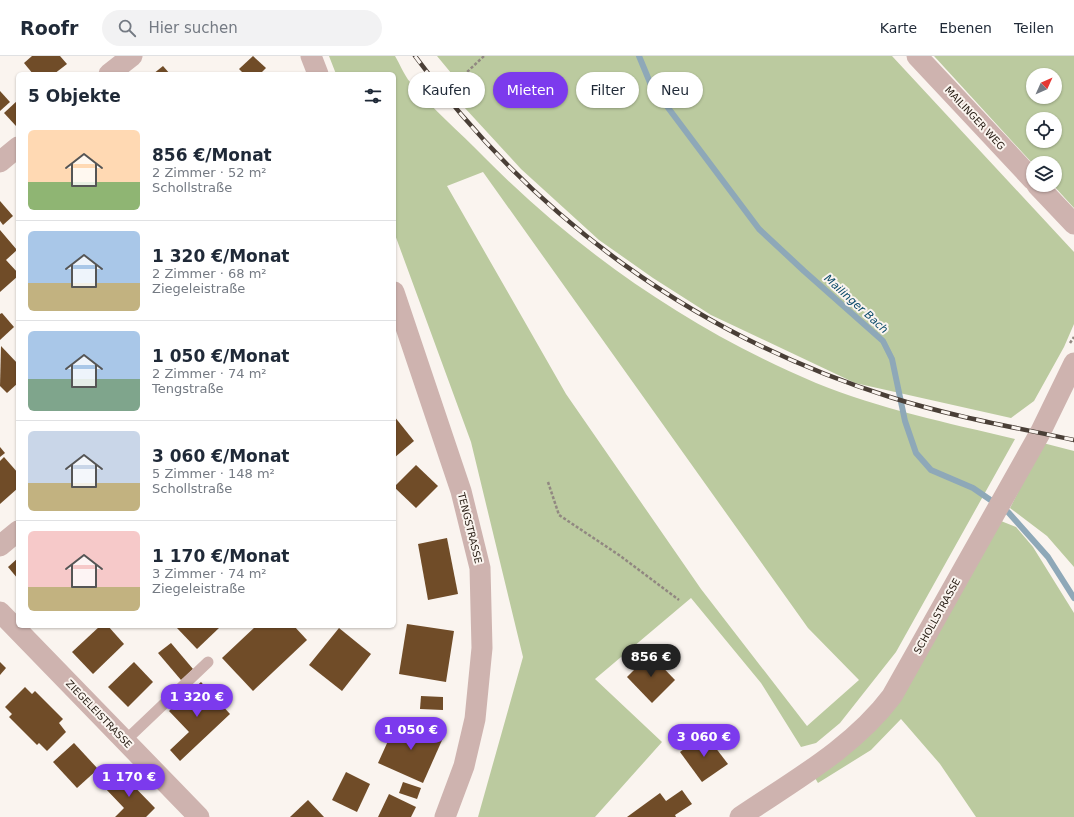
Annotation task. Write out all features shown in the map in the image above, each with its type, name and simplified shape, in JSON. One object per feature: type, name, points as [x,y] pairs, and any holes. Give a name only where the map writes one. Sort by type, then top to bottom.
[{"type":"street","points":[[112,72],[132,56]]},
{"type":"street","points":[[311,56],[317,72]]},
{"type":"street","name":"MAILINGER WEG","points":[[917,56],[1026,173]]},
{"type":"street","points":[[0,162],[16,149]]},
{"type":"street","points":[[1044,192],[1074,224]]},
{"type":"street","name":"TENGSTRASSE","points":[[396,298],[461,491],[480,568],[482,648],[475,719],[464,766],[445,817]]},
{"type":"street","name":"SCHOLLSTRASSE","points":[[740,817],[834,753],[872,720],[883,708],[900,683],[984,529],[1040,433],[1074,363]]},
{"type":"street","points":[[0,546],[16,533]]},
{"type":"street","name":"ZIEGELEISTRASSE","points":[[0,612],[199,817]]},
{"type":"lane","points":[[125,741],[208,662]]},
{"type":"path","points":[[467,72],[484,56]]},
{"type":"path","points":[[548,482],[559,515],[620,554],[679,600]]},
{"type":"green space","points":[[329,56],[395,56],[408,79],[408,108],[433,108],[520,192],[598,257],[681,314],[725,339],[770,362],[840,392],[914,415],[1015,439],[896,652],[840,723],[816,743],[801,747],[761,683],[691,598],[595,679],[662,742],[595,817],[478,817],[523,657],[471,442],[396,237],[396,72],[335,72]],"holes":[[[483,172],[808,628],[859,680],[807,726],[701,589],[566,394],[447,186]]]},
{"type":"green space","points":[[437,56],[892,56],[1074,252],[1074,324],[1064,347],[1034,401],[1011,418],[855,383],[711,315],[653,278],[599,240],[521,169],[465,108],[485,108],[485,72],[450,72]]},
{"type":"green space","points":[[934,56],[1074,56],[1074,208],[1059,192],[1062,192],[1062,156],[1026,156]]},
{"type":"green space","points":[[1043,443],[1074,451],[1074,567],[1047,536],[1010,508]]},
{"type":"green space","points":[[1001,521],[1016,527],[1033,547],[1074,613],[1074,817],[976,817],[940,764],[901,719],[871,750],[818,783],[815,778],[871,730]]},
{"type":"building","points":[[32,56],[60,56],[67,64],[57,72],[31,72],[24,63]]},
{"type":"building","points":[[253,56],[266,68],[262,72],[242,72],[239,69]]},
{"type":"building","points":[[163,66],[168,72],[156,72]]},
{"type":"building","points":[[0,91],[10,102],[0,111]]},
{"type":"building","points":[[16,102],[16,126],[4,113]]},
{"type":"building","points":[[0,201],[13,216],[3,225],[0,221]]},
{"type":"building","points":[[0,230],[16,249],[16,251],[6,260],[16,271],[16,278],[0,292]]},
{"type":"building","points":[[2,313],[14,327],[0,340],[0,314]]},
{"type":"building","points":[[1,346],[16,362],[16,385],[7,393],[0,386]]},
{"type":"building","points":[[396,418],[414,441],[396,456]]},
{"type":"building","points":[[0,447],[5,453],[0,457]]},
{"type":"building","points":[[4,457],[16,471],[16,490],[0,504],[0,461]]},
{"type":"building","points":[[416,465],[438,486],[416,508],[396,489],[396,485]]},
{"type":"building","points":[[447,538],[458,594],[428,600],[418,544]]},
{"type":"building","points":[[16,560],[16,577],[8,567]]},
{"type":"building","points":[[407,624],[454,631],[446,682],[399,674]]},
{"type":"building","points":[[98,628],[110,628],[124,644],[93,674],[72,652]]},
{"type":"building","points":[[177,628],[219,628],[197,649]]},
{"type":"building","points":[[254,628],[296,628],[307,640],[253,691],[222,658]]},
{"type":"building","points":[[339,628],[371,654],[342,691],[309,665]]},
{"type":"building","points":[[171,643],[193,669],[181,680],[158,653]]},
{"type":"building","points":[[650,654],[675,680],[652,703],[627,677]]},
{"type":"building","points":[[0,662],[6,668],[0,675]]},
{"type":"building","points":[[134,662],[153,682],[128,707],[108,687]]},
{"type":"building","points":[[201,682],[230,714],[180,761],[170,750],[189,732],[169,711]]},
{"type":"building","points":[[25,687],[32,694],[35,691],[63,719],[59,723],[66,732],[47,751],[39,743],[37,745],[9,717],[12,714],[5,707]]},
{"type":"building","points":[[421,696],[443,697],[443,710],[420,709]]},
{"type":"building","points":[[398,719],[443,738],[423,783],[378,763]]},
{"type":"building","points":[[705,734],[728,764],[702,782],[680,752]]},
{"type":"building","points":[[74,743],[98,769],[77,788],[53,762]]},
{"type":"building","points":[[120,772],[155,808],[146,817],[115,817],[124,808],[104,787]]},
{"type":"building","points":[[346,772],[370,784],[357,812],[332,800]]},
{"type":"building","points":[[403,782],[421,788],[417,799],[399,793]]},
{"type":"building","points":[[682,790],[692,804],[675,815],[676,817],[627,817],[660,793],[666,801]]},
{"type":"building","points":[[389,794],[416,807],[411,817],[378,817]]},
{"type":"building","points":[[308,800],[324,817],[290,817]]},
{"type":"waterway","name":"Mailinger Bach","points":[[639,56],[651,85],[759,229],[883,341],[892,359],[905,421],[916,453],[931,470],[973,488],[1008,512],[1048,557],[1074,598]]},
{"type":"railway","points":[[415,56],[462,115],[513,170],[567,220],[625,265],[686,306],[751,341],[819,372],[890,397],[959,416],[1074,440]]}]
